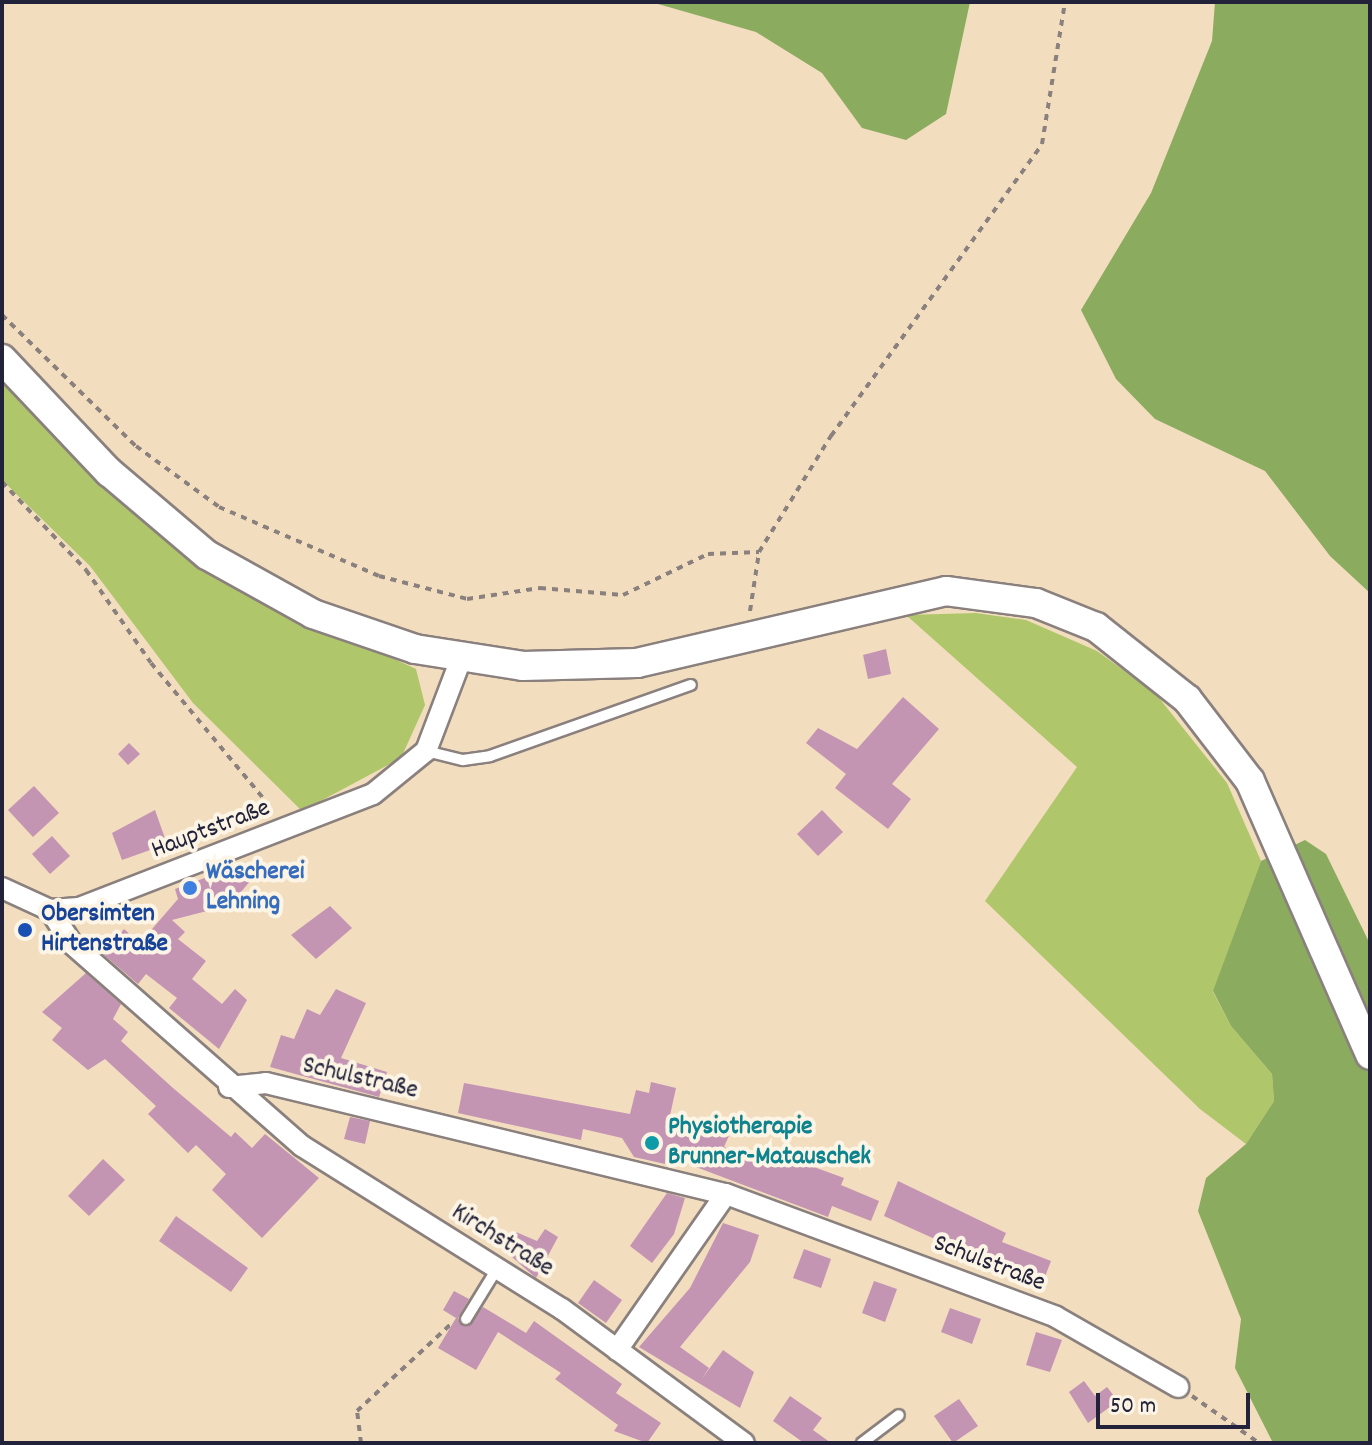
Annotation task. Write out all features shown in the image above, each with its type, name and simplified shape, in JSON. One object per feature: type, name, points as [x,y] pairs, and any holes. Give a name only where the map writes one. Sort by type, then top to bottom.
[{"type":"main road","points":[[2,359],[109,472],[207,555],[313,614],[461,659],[604,667],[739,645],[843,610],[946,591],[1036,603],[1125,644],[1187,699],[1250,781],[1370,1055]]},
{"type":"street","name":"Hauptstraße","points":[[50,910],[104,900],[394,783],[426,751],[461,659]]},
{"type":"street","points":[[2,888],[50,910],[72,944],[229,1087]]},
{"type":"street","name":"Schulstraße","points":[[229,1087],[266,1083],[726,1194],[1056,1317],[1178,1387]]},
{"type":"street","name":"Kirchstraße","points":[[229,1087],[338,1171],[498,1267],[744,1443]]},
{"type":"street","points":[[617,1350],[726,1194]]},
{"type":"lane","points":[[426,751],[463,760],[490,756],[691,685]]},
{"type":"lane","points":[[466,1319],[498,1267]]},
{"type":"lane","points":[[862,1443],[899,1415]]},
{"type":"path","points":[[739,645],[759,584],[759,552],[831,436],[1042,144],[1065,2]]},
{"type":"path","points":[[2,315],[136,446],[219,507],[379,576],[467,599],[540,588],[623,595],[708,554],[759,552]]},
{"type":"path","points":[[2,482],[86,570],[151,663],[289,827]]},
{"type":"path","points":[[361,1443],[357,1411],[449,1321],[466,1319]]},
{"type":"path","points":[[1178,1387],[1259,1443]]},
{"type":"green space","points":[[651,2],[970,2],[946,114],[906,140],[862,128],[822,73],[756,32]]},
{"type":"green space","points":[[1215,2],[1370,2],[1370,593],[1330,556],[1265,471],[1155,419],[1116,379],[1081,310],[1151,193],[1212,41]]},
{"type":"green space","points":[[2,373],[238,586],[416,669],[425,705],[401,758],[302,811],[193,703],[90,566],[2,480]]},
{"type":"green space","points":[[976,613],[1026,620],[1097,651],[1155,693],[1227,783],[1261,861],[1213,992],[1231,1026],[1272,1074],[1274,1101],[1246,1144],[1200,1109],[985,901],[1077,767],[906,615]]},
{"type":"green space","points":[[1305,840],[1326,854],[1370,944],[1370,1443],[1273,1443],[1235,1368],[1241,1319],[1198,1211],[1206,1178],[1246,1144],[1274,1101],[1272,1074],[1231,1026],[1213,991],[1261,861]]},
{"type":"building","points":[[886,649],[891,674],[868,679],[863,655]]},
{"type":"building","points":[[903,697],[939,729],[892,784],[911,799],[888,829],[835,788],[846,774],[806,743],[818,728],[857,749]]},
{"type":"building","points":[[129,743],[140,754],[128,765],[118,754]]},
{"type":"building","points":[[34,786],[59,813],[33,837],[8,810]]},
{"type":"building","points":[[155,810],[167,844],[122,860],[112,833]]},
{"type":"building","points":[[822,810],[843,832],[818,856],[797,834]]},
{"type":"building","points":[[52,836],[70,856],[50,874],[32,854]]},
{"type":"building","points":[[245,863],[251,880],[230,905],[172,920],[185,932],[178,939],[206,961],[192,979],[222,1004],[235,989],[247,1000],[219,1049],[169,1008],[177,998],[146,974],[138,984],[103,954],[124,929],[140,943],[178,899],[175,889]]},
{"type":"building","points":[[330,906],[352,928],[316,959],[291,935]]},
{"type":"building","points":[[86,973],[121,1004],[113,1019],[128,1032],[121,1041],[173,1088],[231,1137],[235,1132],[252,1148],[265,1134],[319,1178],[262,1238],[212,1190],[226,1174],[196,1145],[188,1153],[148,1114],[156,1106],[105,1059],[88,1070],[52,1040],[62,1028],[42,1012]]},
{"type":"building","points":[[336,989],[366,1003],[341,1058],[387,1072],[379,1097],[270,1067],[281,1035],[294,1039],[307,1009],[320,1015]]},
{"type":"building","points":[[651,1082],[676,1088],[669,1120],[702,1133],[716,1125],[731,1131],[724,1147],[767,1164],[773,1152],[844,1178],[841,1185],[879,1201],[871,1221],[832,1206],[828,1217],[667,1156],[665,1164],[634,1157],[622,1138],[583,1129],[581,1140],[458,1113],[464,1083],[630,1114],[636,1090],[649,1093]]},
{"type":"building","points":[[350,1117],[370,1121],[365,1144],[344,1139]]},
{"type":"building","points":[[103,1159],[125,1180],[89,1216],[68,1196]]},
{"type":"building","points":[[898,1181],[1006,1233],[1002,1242],[1051,1261],[1041,1287],[884,1216]]},
{"type":"building","points":[[667,1193],[685,1198],[674,1234],[652,1263],[630,1246]]},
{"type":"building","points":[[176,1216],[248,1268],[231,1292],[159,1241]]},
{"type":"building","points":[[723,1223],[759,1235],[750,1262],[680,1347],[709,1368],[701,1380],[723,1350],[754,1372],[740,1408],[639,1347],[690,1288]]},
{"type":"building","points":[[545,1229],[558,1237],[536,1278],[505,1251],[516,1232],[537,1241]]},
{"type":"building","points":[[804,1249],[831,1259],[821,1288],[793,1278]]},
{"type":"building","points":[[594,1280],[622,1300],[606,1323],[578,1303]]},
{"type":"building","points":[[874,1281],[897,1289],[885,1322],[862,1313]]},
{"type":"building","points":[[454,1291],[469,1299],[458,1318],[463,1326],[483,1307],[526,1333],[534,1321],[622,1384],[616,1393],[661,1423],[647,1443],[614,1431],[618,1425],[555,1379],[561,1373],[498,1332],[476,1370],[438,1348],[456,1318],[443,1310]]},
{"type":"building","points":[[950,1308],[981,1319],[972,1344],[941,1332]]},
{"type":"building","points":[[1036,1332],[1062,1340],[1050,1372],[1026,1365]]},
{"type":"building","points":[[1084,1381],[1095,1396],[1107,1387],[1118,1401],[1088,1423],[1069,1392]]},
{"type":"building","points":[[790,1396],[822,1418],[813,1430],[831,1443],[804,1443],[773,1421]]},
{"type":"building","points":[[959,1399],[978,1426],[953,1443],[934,1416]]},
{"type":"place","name":"Wäscherei Lehning","points":[[190,888]]},
{"type":"place","name":"Obersimten Hirtenstraße","points":[[25,930]]},
{"type":"place","name":"Physiotherapie Brunner-Matauschek","points":[[652,1143]]}]
